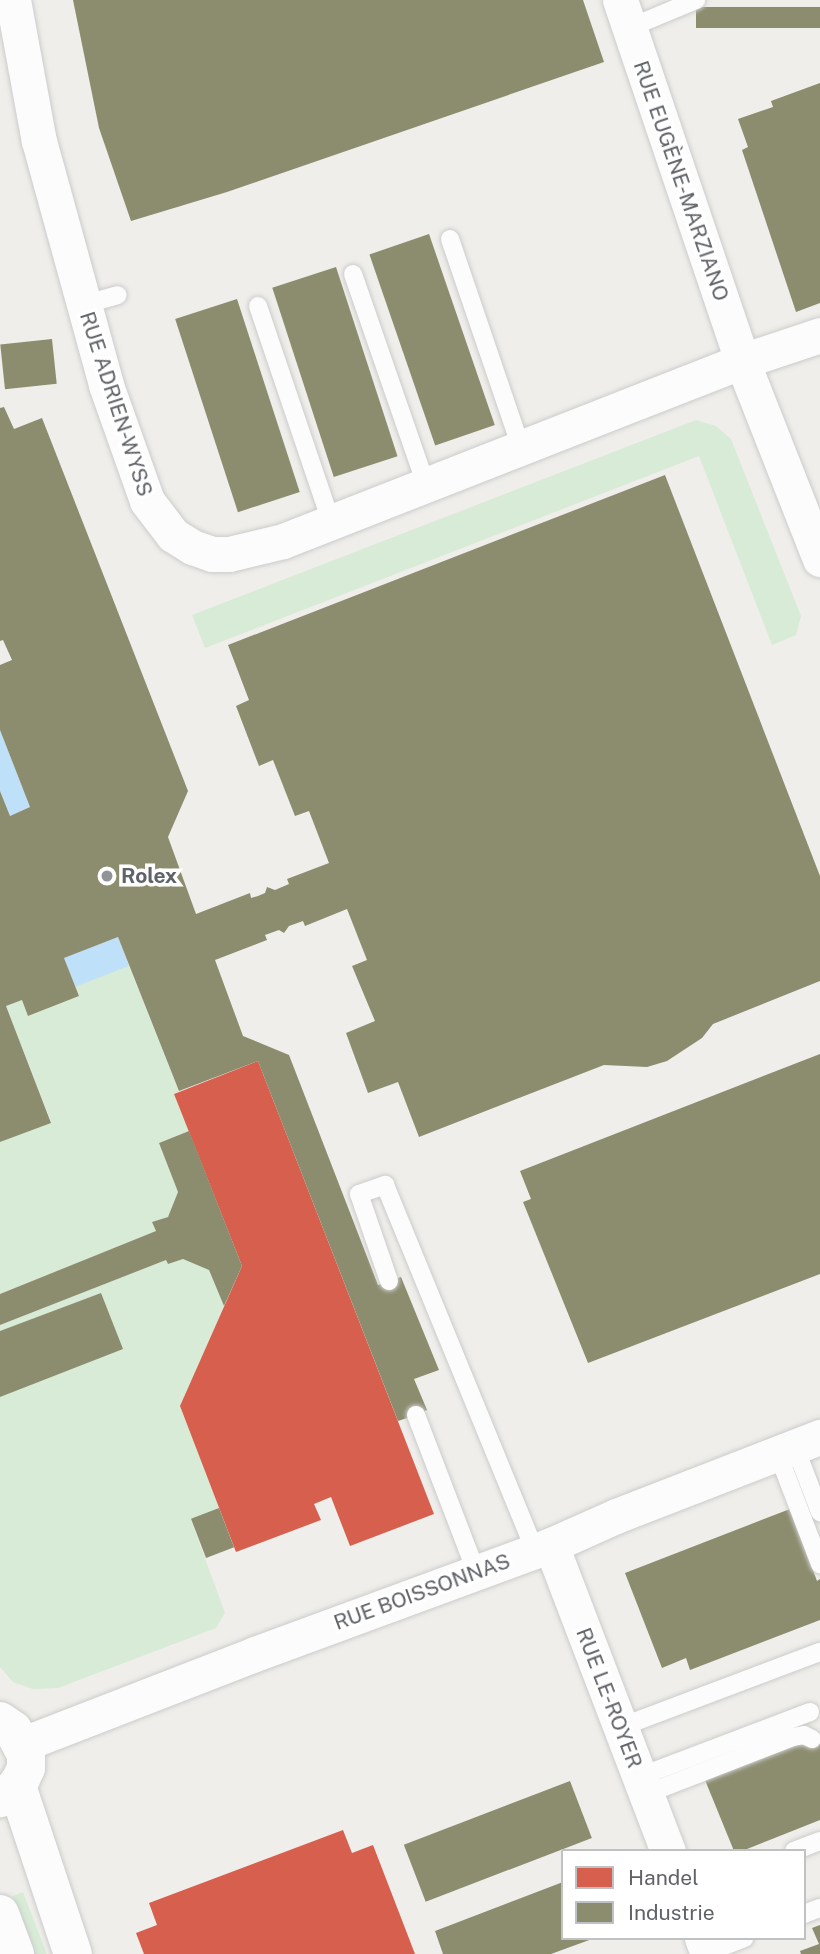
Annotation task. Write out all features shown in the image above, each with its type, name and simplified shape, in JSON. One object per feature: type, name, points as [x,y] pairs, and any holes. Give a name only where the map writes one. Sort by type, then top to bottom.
[{"type":"main road","points":[[11,1732],[26,1768],[8,1792],[73,1954]]},
{"type":"main road","points":[[0,1914],[15,1954]]},
{"type":"street","name":"RUE ADRIEN-WYSS","points":[[13,0],[39,141],[83,305],[138,480],[147,501],[173,535],[192,547],[212,554],[229,554],[272,545],[743,362]]},
{"type":"street","name":"RUE EUGÈNE-MARZIANO","points":[[624,14],[743,362],[820,559]]},
{"type":"street","points":[[743,362],[820,335]]},
{"type":"street","name":"RUE BOISSONNAS","points":[[11,1732],[543,1548],[616,1516],[798,1446]]},
{"type":"street","name":"RUE LE-ROYER","points":[[543,1548],[621,1727],[667,1849]]},
{"type":"lane","points":[[624,14],[696,0]]},
{"type":"lane","points":[[450,239],[521,448]]},
{"type":"lane","points":[[353,274],[426,485]]},
{"type":"lane","points":[[83,305],[118,295]]},
{"type":"lane","points":[[258,306],[331,522]]},
{"type":"lane","points":[[389,1281],[359,1194],[385,1185],[543,1548]]},
{"type":"lane","points":[[416,1415],[476,1572]]},
{"type":"lane","points":[[798,1446],[820,1512]]},
{"type":"lane","points":[[798,1446],[820,1564]]},
{"type":"lane","points":[[621,1727],[820,1652]]},
{"type":"lane","points":[[643,1786],[810,1712]]},
{"type":"lane","points":[[643,1786],[793,1737],[804,1735],[811,1739]]},
{"type":"lane","points":[[799,1849],[820,1841]]},
{"type":"lane","points":[[706,1948],[736,1940]]},
{"type":"green space","points":[[696,420],[716,426],[731,439],[801,616],[796,635],[772,645],[699,456],[205,648],[192,615]]},
{"type":"green space","points":[[129,966],[179,1091],[174,1094],[189,1131],[159,1143],[178,1192],[168,1217],[153,1222],[156,1231],[0,1294],[0,1142],[51,1122],[6,1006],[22,1000],[29,1016],[79,996],[75,986]]},
{"type":"green space","points":[[183,1259],[209,1270],[224,1306],[180,1406],[219,1508],[191,1520],[225,1613],[216,1628],[58,1688],[33,1689],[13,1682],[0,1667],[0,1325],[166,1260],[168,1264]]},
{"type":"green space","points":[[23,1892],[47,1954],[35,1954],[13,1896]]},
{"type":"water","points":[[0,730],[30,807],[10,816],[0,791]]},
{"type":"water","points":[[118,937],[129,966],[75,987],[64,958]]},
{"type":"building: Handel","points":[[258,1061],[434,1514],[350,1546],[331,1497],[314,1504],[321,1520],[236,1552],[180,1406],[242,1266],[174,1094]]},
{"type":"building: Handel","points":[[343,1830],[352,1853],[373,1845],[415,1954],[144,1954],[136,1933],[157,1925],[149,1903]]},
{"type":"building: Industrie","points":[[73,0],[583,0],[604,62],[227,192],[131,221],[99,128]]},
{"type":"building: Industrie","points":[[696,7],[820,7],[820,28],[696,28]]},
{"type":"building: Industrie","points":[[820,83],[820,303],[796,312],[742,150],[748,147],[738,119],[773,107],[771,101]]},
{"type":"building: Industrie","points":[[429,234],[495,425],[435,446],[369,255]]},
{"type":"building: Industrie","points":[[336,267],[397,456],[334,477],[272,288]]},
{"type":"building: Industrie","points":[[237,299],[300,492],[238,512],[175,319]]},
{"type":"building: Industrie","points":[[52,339],[57,384],[5,389],[0,344]]},
{"type":"building: Industrie","points":[[4,407],[14,429],[42,418],[188,791],[168,837],[196,914],[250,893],[251,898],[258,896],[265,893],[267,887],[275,890],[289,884],[287,879],[329,863],[309,811],[295,816],[273,760],[259,766],[236,706],[249,700],[228,645],[665,475],[820,876],[820,981],[713,1024],[702,1038],[667,1061],[647,1067],[604,1065],[419,1137],[398,1082],[368,1093],[346,1033],[375,1021],[352,966],[367,960],[347,909],[305,926],[303,921],[289,926],[284,933],[279,930],[265,935],[267,940],[215,960],[243,1036],[289,1055],[378,1285],[401,1277],[439,1370],[414,1379],[427,1410],[416,1415],[398,1421],[258,1061],[179,1091],[118,937],[64,958],[79,996],[28,1016],[22,1000],[6,1006],[51,1123],[0,1142],[0,791],[10,816],[30,807],[0,730],[0,665],[12,660],[3,640],[0,641],[0,408]]},
{"type":"building: Industrie","points":[[820,1054],[820,1274],[588,1363],[523,1202],[531,1199],[520,1171]]},
{"type":"building: Industrie","points":[[189,1131],[242,1266],[224,1306],[209,1270],[183,1259],[168,1264],[166,1260],[0,1325],[0,1294],[156,1231],[152,1222],[168,1217],[178,1192],[159,1143]]},
{"type":"building: Industrie","points":[[101,1293],[123,1349],[0,1397],[0,1331]]},
{"type":"building: Industrie","points":[[219,1508],[234,1547],[206,1558],[191,1519]]},
{"type":"building: Industrie","points":[[790,1509],[817,1581],[820,1579],[820,1620],[690,1670],[686,1658],[662,1668],[625,1573]]},
{"type":"building: Industrie","points":[[820,1736],[820,1820],[747,1849],[733,1849],[705,1780]]},
{"type":"building: Industrie","points":[[570,1781],[592,1838],[426,1902],[404,1845]]},
{"type":"building: Industrie","points":[[561,1883],[561,1940],[589,1940],[551,1954],[443,1954],[435,1931]]},
{"type":"building: Industrie","points":[[820,1925],[820,1954],[801,1954],[800,1951],[819,1944],[812,1928]]},
{"type":"place","name":"Rolex","points":[[107,876]]}]
